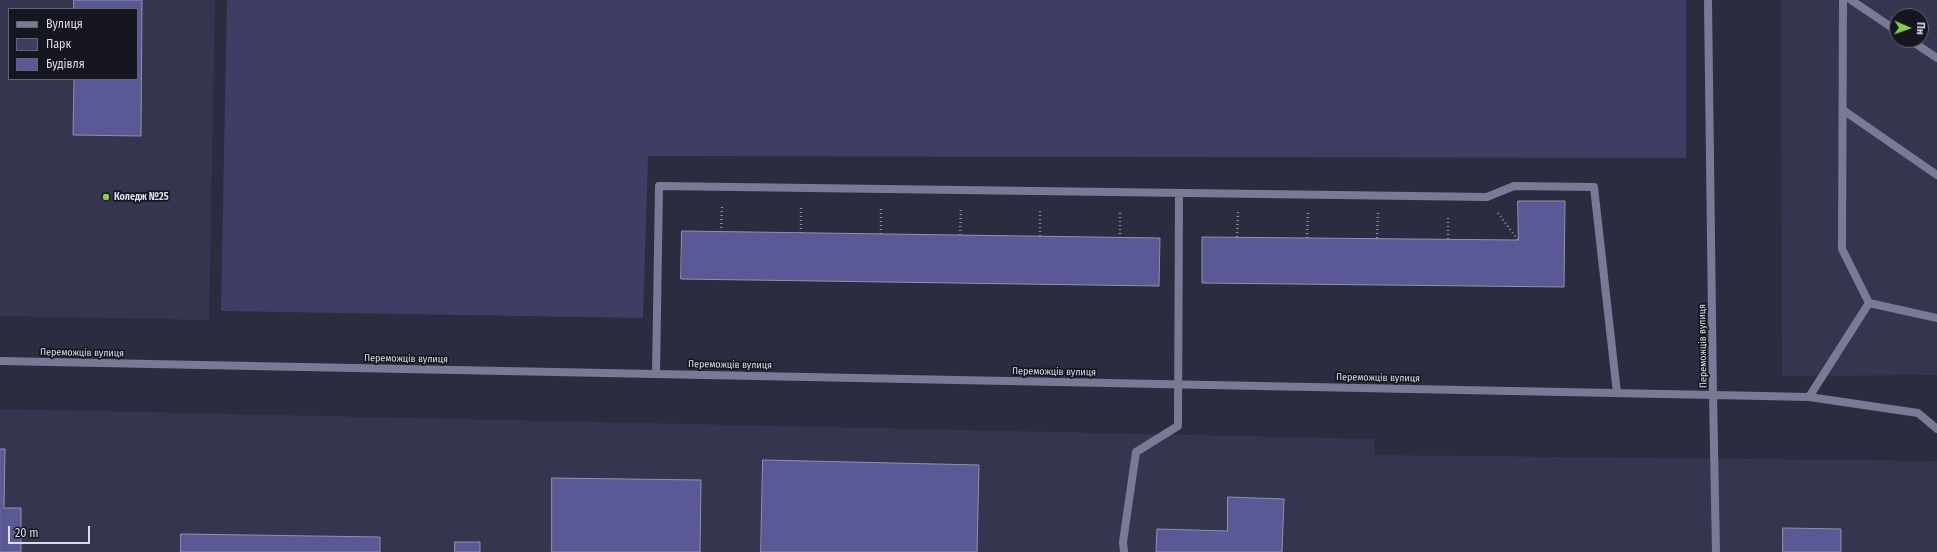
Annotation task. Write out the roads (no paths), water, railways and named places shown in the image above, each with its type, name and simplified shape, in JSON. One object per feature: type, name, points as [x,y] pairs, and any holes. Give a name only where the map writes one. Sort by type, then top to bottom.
[{"type":"street","name":"Переможців вулиця","points":[[0,361],[1713,395],[1708,0]]},
{"type":"street","points":[[1843,0],[1842,249],[1869,303]]},
{"type":"street","points":[[1852,0],[1889,25]]},
{"type":"street","points":[[1922,48],[1937,58]]},
{"type":"street","points":[[1843,110],[1937,175]]},
{"type":"street","points":[[656,374],[659,186],[1448,197],[1487,197],[1514,186],[1594,187],[1617,393]]},
{"type":"street","points":[[1124,552],[1136,452],[1178,426],[1179,193]]},
{"type":"street","points":[[1809,397],[1869,303]]},
{"type":"street","points":[[1869,303],[1937,318]]},
{"type":"street","points":[[1716,552],[1713,395],[1809,397],[1918,413],[1937,429]]},
{"type":"place","name":"Коледж №25","points":[[106,197]]}]
